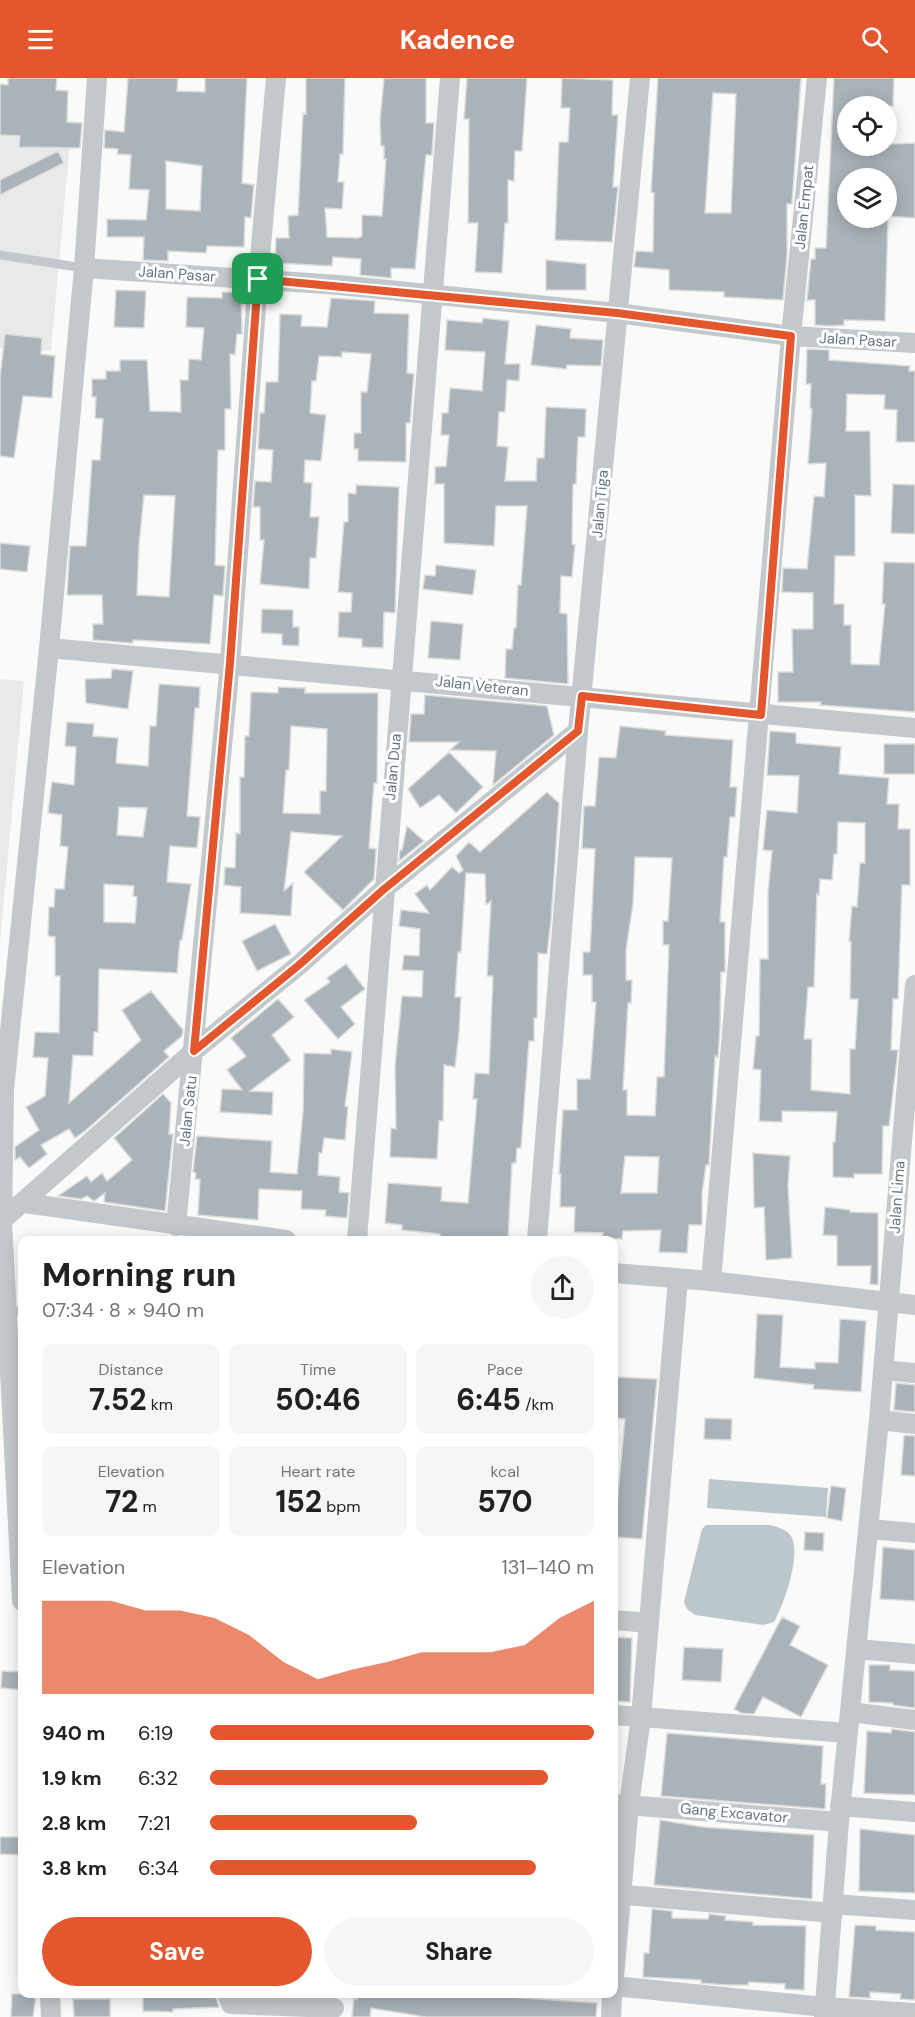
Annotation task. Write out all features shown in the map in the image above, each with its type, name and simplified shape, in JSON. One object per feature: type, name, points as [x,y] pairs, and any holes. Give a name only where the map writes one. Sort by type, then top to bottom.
[{"type":"street","points":[[18,1572],[7,1491],[4,1381],[14,1311],[1,1222],[2,1090],[49,648],[84,268],[97,78]]},
{"type":"street","name":"Jalan Satu","points":[[176,1226],[230,663],[258,279],[276,78]]},
{"type":"street","name":"Jalan Dua","points":[[357,1236],[383,890],[435,294],[450,78]]},
{"type":"street","name":"Jalan Tiga","points":[[537,1236],[578,731],[640,78]]},
{"type":"street","name":"Jalan Empat","points":[[711,1281],[761,715],[791,336],[817,78]]},
{"type":"street","name":"Jalan Pasar","points":[[84,268],[258,279],[435,294],[617,313],[791,336],[915,343]]},
{"type":"street","name":"Jalan Veteran","points":[[49,648],[401,678],[761,715],[915,728]]},
{"type":"street","points":[[1,1222],[194,1051],[299,965],[383,890],[578,731]]},
{"type":"street","name":"Jalan Lima","points":[[825,2012],[839,1814],[879,1420],[912,1052],[915,985]]},
{"type":"street","points":[[25,1203],[255,1236]]},
{"type":"street","points":[[618,1273],[711,1281],[915,1305]]},
{"type":"street","points":[[618,1872],[621,1804],[641,1717],[678,1279]]},
{"type":"street","points":[[883,1370],[915,1373]]},
{"type":"street","points":[[879,1420],[915,1424]]},
{"type":"street","points":[[869,1529],[915,1533]]},
{"type":"street","points":[[618,1620],[649,1623]]},
{"type":"street","points":[[856,1649],[915,1654]]},
{"type":"street","points":[[850,1712],[915,1720]]},
{"type":"street","points":[[618,1715],[848,1733]]},
{"type":"street","name":"Gang Excavator","points":[[621,1804],[839,1814],[915,1812]]},
{"type":"street","points":[[618,1894],[833,1908],[915,1910]]},
{"type":"street","points":[[618,1986],[825,2012],[915,2013]]},
{"type":"street","points":[[50,1998],[51,2017]]},
{"type":"street","points":[[229,1998],[231,2004],[333,2006]]},
{"type":"street","points":[[610,2017],[612,1998]]},
{"type":"lane","points":[[0,255],[84,268]]},
{"type":"shaded area","points":[[0,119],[72,121],[51,351],[0,348]]},
{"type":"shaded area","points":[[0,679],[24,681],[0,943]]},
{"type":"shaded area","points":[[709,1479],[828,1488],[826,1517],[707,1508]]},
{"type":"shaded area","points":[[706,1525],[770,1525],[784,1530],[791,1536],[794,1544],[793,1566],[787,1592],[774,1622],[763,1625],[695,1615],[687,1609],[684,1602],[702,1529]]},
{"type":"building","points":[[8,78],[57,78],[56,90],[68,91],[67,122],[82,123],[80,148],[19,147],[20,136],[0,135],[0,84],[8,85]]},
{"type":"building","points":[[128,78],[178,78],[177,91],[205,92],[205,78],[247,78],[242,183],[254,185],[251,218],[245,217],[244,247],[207,246],[206,253],[168,251],[168,261],[143,260],[144,237],[107,237],[107,219],[146,220],[149,190],[129,189],[131,155],[117,154],[118,149],[104,148],[105,130],[124,132]],"holes":[[[166,161],[202,166],[200,211],[166,209]]]},
{"type":"building","points":[[306,78],[345,78],[343,154],[340,154],[338,182],[344,182],[342,209],[325,208],[327,237],[358,238],[362,236],[362,215],[382,216],[386,159],[384,159],[384,146],[381,146],[380,121],[384,78],[426,78],[426,123],[434,123],[432,155],[426,155],[415,269],[391,268],[391,278],[360,275],[361,259],[333,257],[332,266],[275,263],[276,238],[289,238],[288,216],[298,215],[303,113],[306,114]]},
{"type":"building","points":[[467,78],[527,78],[522,151],[515,151],[514,181],[508,180],[508,223],[505,223],[502,273],[475,272],[478,223],[468,223],[469,119],[464,119]]},
{"type":"building","points":[[562,78],[613,80],[612,115],[618,115],[613,187],[618,187],[612,242],[555,240],[559,142],[568,142],[570,108],[561,108]]},
{"type":"building","points":[[658,78],[801,78],[792,204],[787,204],[787,255],[783,300],[724,297],[724,292],[669,290],[669,270],[634,267],[636,251],[653,252],[654,193],[651,192]],"holes":[[[713,93],[736,94],[731,213],[705,213]]]},
{"type":"building","points":[[834,78],[894,78],[893,96],[837,96],[837,156],[897,156],[897,144],[915,143],[915,218],[897,217],[897,168],[837,168],[837,228],[888,228],[885,321],[844,320],[844,325],[815,325],[815,300],[807,300],[811,259],[815,259],[815,248],[826,248]]},
{"type":"building","points":[[58,151],[64,163],[0,195],[0,180]]},
{"type":"building","points":[[546,260],[586,264],[586,290],[546,290]]},
{"type":"building","points":[[116,290],[146,291],[144,328],[114,327]]},
{"type":"building","points":[[222,292],[241,293],[242,334],[237,334],[235,355],[230,354],[231,409],[225,409],[225,450],[218,450],[215,565],[225,566],[223,596],[214,595],[210,644],[93,640],[93,624],[103,624],[102,595],[67,595],[70,546],[86,546],[92,460],[100,460],[103,419],[95,418],[96,397],[92,397],[92,379],[106,379],[106,371],[120,371],[120,360],[147,360],[150,411],[181,412],[180,380],[188,380],[189,359],[201,360],[204,328],[186,327],[187,297],[222,298]],"holes":[[[144,495],[175,496],[169,597],[137,595]]]},
{"type":"building","points":[[331,298],[375,301],[374,313],[409,314],[407,373],[414,374],[410,423],[406,423],[406,462],[358,461],[358,449],[354,449],[354,433],[361,433],[361,392],[367,392],[371,354],[342,352],[342,357],[319,356],[316,381],[312,381],[310,413],[326,415],[321,461],[305,460],[304,482],[312,483],[310,517],[319,517],[316,558],[310,558],[309,589],[260,584],[264,540],[260,540],[260,507],[253,507],[255,481],[271,482],[273,450],[258,449],[260,413],[264,413],[266,382],[278,382],[280,314],[302,315],[301,326],[327,327]]},
{"type":"building","points":[[483,318],[509,321],[505,364],[520,364],[519,381],[507,380],[505,412],[499,412],[497,446],[508,447],[505,481],[536,481],[537,458],[544,458],[546,407],[586,409],[585,437],[578,437],[576,484],[573,484],[572,544],[575,545],[572,577],[561,576],[560,613],[567,614],[568,684],[505,678],[506,649],[512,649],[514,628],[516,628],[518,585],[521,585],[527,506],[496,506],[494,546],[444,543],[444,484],[435,484],[435,467],[446,466],[449,435],[441,435],[442,413],[448,413],[450,388],[482,391],[485,352],[445,350],[447,320],[482,323]]},
{"type":"building","points":[[536,325],[571,329],[570,338],[603,340],[601,366],[567,365],[566,369],[531,365]]},
{"type":"building","points":[[5,334],[42,338],[41,354],[55,356],[52,398],[23,396],[14,458],[0,456],[0,378]]},
{"type":"building","points":[[807,349],[829,350],[829,360],[910,366],[909,371],[915,371],[915,442],[896,442],[897,410],[884,409],[885,395],[847,394],[846,431],[870,431],[871,496],[855,495],[855,556],[835,556],[834,604],[844,604],[844,625],[851,625],[851,664],[879,665],[885,604],[882,604],[884,562],[915,563],[915,712],[820,705],[821,702],[778,702],[778,672],[793,672],[792,629],[813,629],[813,593],[782,592],[783,568],[807,569],[814,496],[824,497],[826,463],[808,464],[812,409],[810,408],[811,384],[806,384]]},
{"type":"building","points":[[893,484],[915,485],[915,534],[891,533]]},
{"type":"building","points":[[356,485],[399,487],[395,613],[384,612],[383,648],[362,647],[362,639],[338,637],[339,612],[351,612],[352,593],[338,592],[344,522],[348,522],[348,493],[356,494]]},
{"type":"building","points":[[0,543],[30,546],[27,572],[0,569]]},
{"type":"building","points":[[436,565],[476,570],[473,595],[423,589],[425,575],[435,576]]},
{"type":"building","points":[[262,609],[293,610],[293,627],[299,627],[299,646],[282,645],[282,634],[261,633]]},
{"type":"building","points":[[431,621],[463,624],[460,660],[428,658]]},
{"type":"building","points":[[112,669],[133,671],[128,709],[86,703],[85,679],[111,678]]},
{"type":"building","points":[[159,684],[200,687],[199,708],[195,708],[187,816],[200,817],[197,848],[170,846],[167,882],[191,884],[182,940],[180,940],[177,973],[99,969],[98,1032],[94,1032],[93,1056],[73,1055],[69,1103],[141,1040],[122,1010],[151,991],[183,1030],[182,1036],[164,1051],[169,1057],[85,1131],[75,1138],[69,1129],[41,1145],[47,1154],[29,1168],[20,1157],[15,1160],[15,1147],[39,1130],[26,1107],[45,1096],[48,1058],[33,1057],[35,1032],[59,1033],[60,976],[55,976],[55,937],[48,936],[49,907],[54,907],[55,889],[64,889],[68,847],[60,846],[62,815],[48,813],[52,782],[74,785],[76,747],[65,746],[67,722],[94,724],[93,736],[118,738],[116,763],[148,766],[150,726],[156,726]],"holes":[[[119,807],[147,808],[143,837],[117,835]],[[104,884],[134,886],[133,896],[137,897],[135,923],[104,922]]]},
{"type":"building","points":[[278,687],[305,688],[305,693],[378,693],[377,783],[374,783],[369,848],[376,849],[374,879],[343,910],[304,872],[342,836],[291,832],[284,891],[293,883],[291,916],[240,913],[241,887],[224,885],[225,867],[235,868],[236,833],[240,834],[240,777],[244,777],[245,736],[249,736],[251,692],[278,693]],"holes":[[[291,726],[327,729],[326,791],[320,791],[320,814],[283,813],[286,770],[289,770]]]},
{"type":"building","points":[[425,695],[547,706],[554,735],[493,785],[496,751],[450,750],[459,742],[409,742],[411,714],[424,714]]},
{"type":"building","points":[[620,726],[666,731],[665,735],[733,740],[730,787],[737,787],[735,817],[730,817],[727,857],[724,857],[720,922],[725,922],[725,972],[721,972],[720,1027],[718,1057],[715,1056],[709,1165],[706,1165],[702,1193],[702,1225],[689,1225],[687,1253],[659,1252],[661,1230],[623,1231],[622,1239],[618,1239],[618,1236],[602,1236],[603,1233],[574,1232],[575,1207],[560,1207],[561,1174],[559,1174],[563,1110],[577,1110],[577,1079],[590,1079],[596,1002],[592,1002],[592,975],[583,975],[583,952],[590,952],[595,849],[582,848],[584,806],[595,806],[599,757],[616,758]],"holes":[[[635,857],[672,858],[668,921],[663,921],[663,945],[669,945],[664,1077],[657,1077],[655,1116],[627,1115],[627,1090],[623,1090],[628,1003],[631,1003],[632,980],[626,980],[626,950],[633,904]],[[625,1156],[659,1157],[657,1193],[621,1193]]]},
{"type":"building","points":[[770,731],[796,733],[796,743],[841,747],[839,774],[889,778],[887,804],[899,804],[898,829],[910,829],[910,885],[902,885],[898,999],[893,999],[891,1050],[898,1050],[889,1126],[883,1126],[882,1174],[854,1174],[854,1178],[833,1177],[833,1142],[835,1142],[837,1112],[782,1111],[782,1122],[759,1121],[761,1070],[753,1069],[756,1036],[759,1036],[760,959],[768,959],[768,892],[772,851],[763,850],[767,810],[797,813],[799,776],[767,775]],"holes":[[[838,822],[865,823],[865,863],[860,863],[857,907],[852,906],[849,941],[851,942],[850,999],[858,999],[855,1049],[850,1049],[850,1094],[811,1090],[812,1039],[804,1039],[808,987],[814,987],[817,894],[819,895],[820,879],[832,880],[834,854],[837,854]]]},
{"type":"building","points":[[884,744],[915,744],[915,774],[884,774]]},
{"type":"building","points":[[449,752],[483,787],[456,813],[439,795],[420,808],[408,789]]},
{"type":"building","points":[[547,792],[559,803],[551,920],[547,954],[538,953],[537,1018],[534,1018],[534,1041],[529,1041],[521,1148],[517,1148],[516,1163],[512,1163],[508,1236],[440,1236],[440,1234],[402,1230],[402,1225],[385,1223],[388,1183],[442,1187],[441,1201],[468,1203],[477,1099],[473,1099],[475,1073],[489,1074],[493,976],[487,976],[491,901],[486,905],[485,874],[466,873],[461,952],[458,952],[455,997],[461,997],[459,1033],[455,1067],[444,1065],[443,1121],[439,1121],[437,1159],[390,1157],[391,1128],[396,1129],[395,1066],[402,996],[422,997],[423,971],[402,970],[404,955],[419,956],[420,929],[399,926],[401,910],[429,913],[415,894],[427,885],[430,890],[452,867],[459,873],[463,870],[456,856],[469,842],[480,852]]},
{"type":"building","points":[[407,826],[424,841],[399,861],[400,850],[402,850]]},
{"type":"building","points":[[275,924],[291,954],[257,971],[242,941]]},
{"type":"building","points":[[346,964],[365,989],[341,1007],[355,1024],[338,1039],[304,1000],[330,982],[327,978]]},
{"type":"building","points":[[278,999],[294,1017],[272,1035],[291,1060],[250,1091],[273,1092],[272,1115],[220,1112],[222,1089],[242,1090],[227,1070],[246,1056],[231,1038]]},
{"type":"building","points":[[331,1049],[352,1052],[345,1106],[348,1107],[345,1140],[324,1138],[322,1153],[319,1153],[318,1175],[340,1177],[339,1192],[349,1193],[347,1218],[325,1216],[326,1210],[301,1209],[302,1191],[259,1189],[258,1220],[198,1215],[200,1179],[195,1179],[196,1173],[193,1172],[197,1136],[272,1141],[270,1172],[297,1174],[303,1112],[304,1053],[331,1054]]},
{"type":"building","points":[[163,1094],[171,1103],[169,1134],[173,1134],[165,1211],[104,1202],[105,1193],[94,1201],[87,1196],[81,1199],[58,1196],[87,1176],[91,1182],[102,1173],[107,1181],[132,1160],[114,1138]]},
{"type":"building","points":[[753,1153],[790,1156],[788,1185],[792,1258],[766,1260],[764,1207],[754,1208]]},
{"type":"building","points":[[825,1207],[850,1210],[850,1212],[878,1213],[878,1285],[870,1284],[871,1266],[837,1266],[837,1236],[823,1235]]},
{"type":"building","points":[[757,1314],[783,1315],[780,1367],[815,1369],[815,1362],[838,1363],[840,1319],[866,1321],[861,1392],[813,1389],[814,1385],[754,1378]]},
{"type":"building","points":[[618,1377],[657,1379],[642,1539],[618,1537],[618,1494],[625,1419],[618,1418]]},
{"type":"building","points":[[896,1383],[915,1385],[915,1412],[894,1410]]},
{"type":"building","points":[[705,1418],[732,1419],[731,1440],[704,1439]]},
{"type":"building","points":[[904,1435],[915,1436],[915,1476],[901,1475]]},
{"type":"building","points":[[831,1486],[846,1488],[842,1521],[827,1518]]},
{"type":"building","points":[[805,1532],[824,1533],[823,1551],[804,1550]]},
{"type":"building","points":[[883,1547],[915,1550],[915,1601],[880,1599]]},
{"type":"building","points":[[782,1617],[800,1626],[790,1645],[828,1665],[801,1717],[763,1697],[754,1714],[741,1713],[734,1709]]},
{"type":"building","points":[[618,1637],[632,1638],[630,1702],[618,1701]]},
{"type":"building","points":[[684,1647],[723,1649],[721,1682],[682,1680]]},
{"type":"building","points":[[869,1665],[890,1665],[890,1670],[915,1671],[915,1708],[893,1705],[893,1703],[869,1702]]},
{"type":"building","points":[[2,1671],[18,1672],[18,1690],[1,1688]]},
{"type":"building","points":[[892,1729],[915,1732],[915,1795],[864,1793],[867,1731],[891,1733]]},
{"type":"building","points":[[667,1733],[823,1746],[821,1784],[826,1784],[825,1809],[661,1796]]},
{"type":"building","points":[[660,1820],[703,1827],[814,1835],[812,1899],[654,1885]]},
{"type":"building","points":[[860,1829],[915,1835],[915,1893],[859,1891]]},
{"type":"building","points":[[0,1837],[18,1837],[18,1855],[0,1854]]},
{"type":"building","points":[[652,1909],[672,1911],[672,1918],[708,1919],[709,1914],[726,1916],[725,1920],[753,1922],[753,1925],[806,1926],[804,1990],[785,1989],[785,1984],[749,1982],[748,1985],[726,1985],[701,1983],[701,1980],[643,1977],[644,1953],[649,1953]]},
{"type":"building","points":[[855,1925],[876,1926],[876,1930],[915,1932],[915,2000],[900,1999],[901,1994],[870,1992],[870,1998],[849,1997]]},
{"type":"building","points":[[12,1994],[18,1994],[18,1998],[35,1998],[33,2017],[11,2017]]},
{"type":"building","points":[[143,1998],[216,1998],[219,2007],[173,2009],[173,2012],[143,2011]]},
{"type":"building","points":[[354,1998],[523,1998],[597,2003],[596,2017],[426,2017],[371,2008],[370,2017],[352,2017]]},
{"type":"building","points":[[73,1999],[110,1999],[110,2017],[74,2017]]},
{"type":"route","points":[[258,279],[617,313],[791,336],[761,715],[582,696],[578,731],[383,890],[299,965],[194,1051],[230,663],[258,279]]}]
